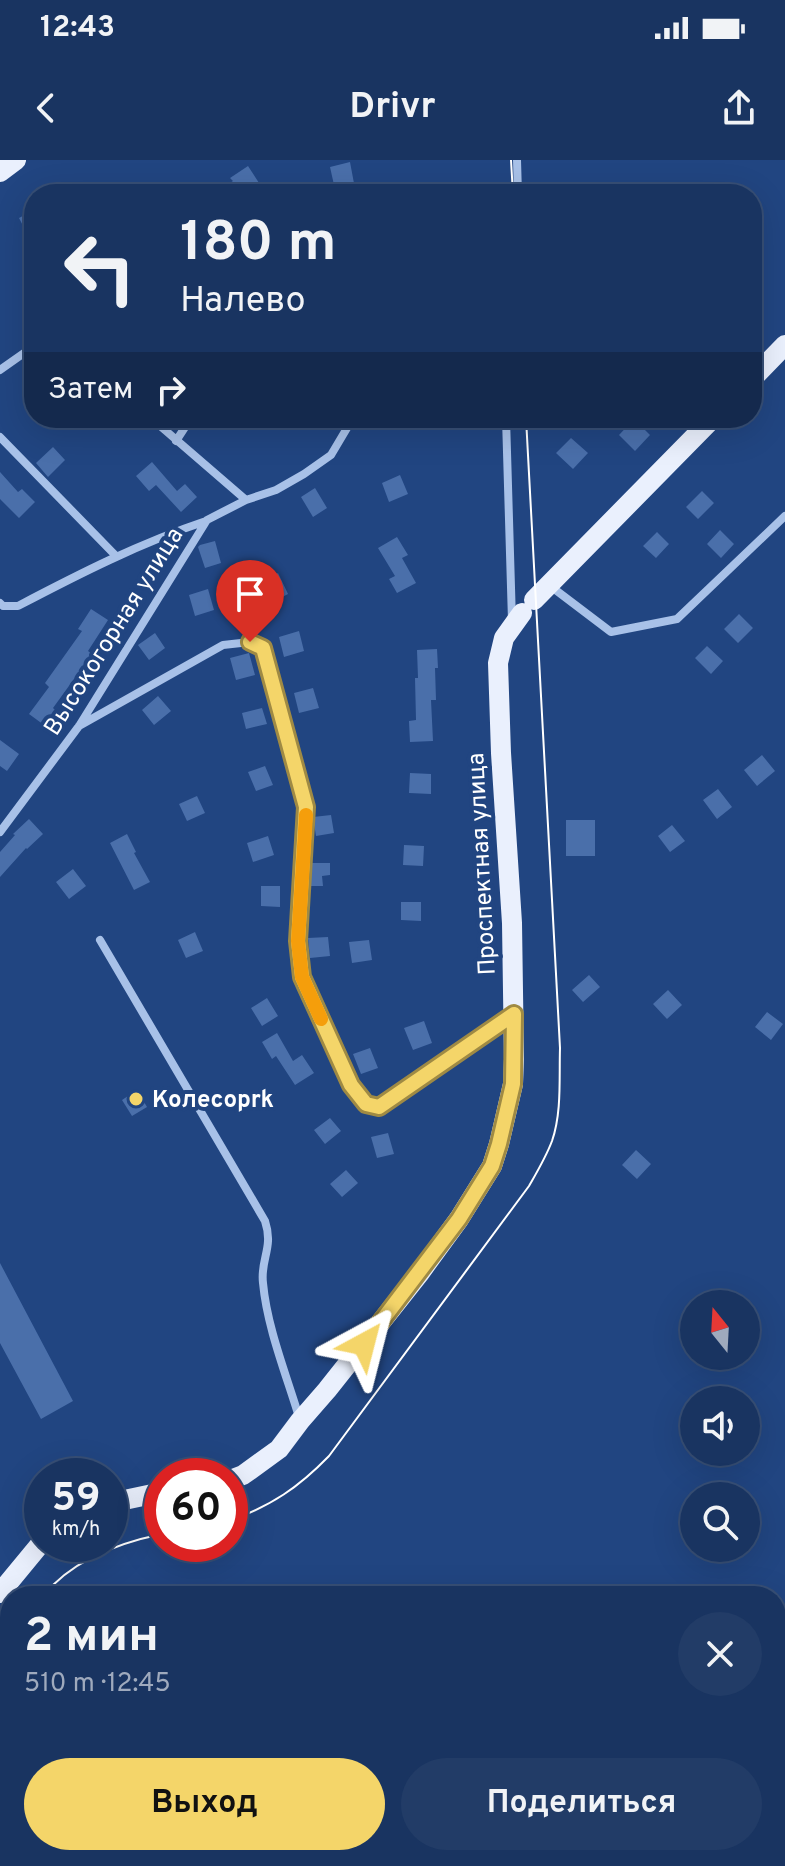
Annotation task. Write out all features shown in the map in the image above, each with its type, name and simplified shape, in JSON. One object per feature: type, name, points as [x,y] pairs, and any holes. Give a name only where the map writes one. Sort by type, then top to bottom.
[{"type":"main road","points":[[0,172],[16,160]]},
{"type":"main road","points":[[762,369],[785,345]]},
{"type":"main road","points":[[523,614],[703,428]]},
{"type":"main road","name":"Проспектная улица","points":[[248,1471],[279,1449],[327,1390],[419,1274],[492,1166],[513,1084],[514,1014],[498,663],[504,638],[523,614]]},
{"type":"main road","points":[[6,1586],[26,1562]]},
{"type":"street","points":[[517,160],[518,184]]},
{"type":"street","points":[[0,370],[24,353]]},
{"type":"street","points":[[162,428],[246,500]]},
{"type":"street","points":[[176,441],[184,428]]},
{"type":"street","name":"Высокогорная улица","points":[[0,832],[79,726],[207,520],[246,500],[276,490],[304,474],[331,455],[347,428]]},
{"type":"street","points":[[507,428],[523,614]]},
{"type":"street","points":[[0,437],[116,556]]},
{"type":"street","points":[[549,584],[611,632],[677,619],[785,516]]},
{"type":"street","points":[[0,603],[3,606],[18,606],[116,556],[207,520]]},
{"type":"street","points":[[79,726],[223,645],[250,642],[263,648],[306,807],[298,941],[302,977],[351,1085],[366,1104],[379,1107],[514,1014]]},
{"type":"street","points":[[100,940],[265,1221],[270,1235],[262,1277],[265,1299],[300,1421]]},
{"type":"building","points":[[350,162],[354,184],[334,184],[330,167]]},
{"type":"building","points":[[248,166],[259,183],[228,184],[233,181],[230,178]]},
{"type":"building","points":[[626,428],[643,428],[650,435],[635,451],[619,435]]},
{"type":"building","points":[[571,438],[588,453],[573,469],[556,453]]},
{"type":"building","points":[[53,447],[65,460],[48,477],[36,463]]},
{"type":"building","points":[[152,462],[177,491],[185,484],[197,497],[181,512],[156,485],[149,491],[136,476]]},
{"type":"building","points":[[0,472],[18,492],[22,489],[35,502],[19,518],[0,499]]},
{"type":"building","points":[[400,475],[408,494],[389,502],[382,483]]},
{"type":"building","points":[[315,488],[327,508],[313,517],[301,497]]},
{"type":"building","points":[[702,491],[714,503],[698,519],[686,507]]},
{"type":"building","points":[[720,530],[734,544],[721,558],[707,544]]},
{"type":"building","points":[[657,532],[669,544],[656,558],[643,546]]},
{"type":"building","points":[[397,537],[408,555],[402,558],[416,583],[397,593],[389,579],[395,576],[378,548]]},
{"type":"building","points":[[215,541],[221,563],[205,568],[198,547]]},
{"type":"building","points":[[278,573],[288,594],[269,604],[259,583]]},
{"type":"building","points":[[208,589],[214,610],[195,616],[189,595]]},
{"type":"building","points":[[91,609],[108,620],[88,651],[92,654],[44,725],[29,714],[49,687],[45,683],[82,631],[78,629]]},
{"type":"building","points":[[739,614],[753,628],[738,643],[724,629]]},
{"type":"building","points":[[299,631],[304,651],[284,657],[279,637]]},
{"type":"building","points":[[155,633],[165,648],[149,660],[138,645]]},
{"type":"building","points":[[707,646],[723,661],[711,674],[695,658]]},
{"type":"building","points":[[437,649],[436,700],[431,700],[433,741],[410,742],[409,721],[416,720],[417,650]]},
{"type":"building","points":[[249,653],[255,675],[236,680],[230,658]]},
{"type":"building","points":[[313,688],[319,708],[299,713],[294,693]]},
{"type":"building","points":[[158,696],[171,711],[154,725],[142,710]]},
{"type":"building","points":[[262,708],[267,724],[246,729],[242,713]]},
{"type":"building","points":[[0,740],[19,754],[7,771],[0,766]]},
{"type":"building","points":[[762,755],[775,771],[757,786],[744,770]]},
{"type":"building","points":[[265,766],[273,785],[256,791],[248,772]]},
{"type":"building","points":[[410,773],[431,774],[431,794],[409,793]]},
{"type":"building","points":[[718,789],[732,807],[717,819],[703,800]]},
{"type":"building","points":[[197,796],[205,813],[187,821],[179,804]]},
{"type":"building","points":[[331,815],[334,833],[316,836],[313,817]]},
{"type":"building","points":[[29,819],[43,834],[0,877],[0,852]]},
{"type":"building","points":[[566,820],[595,820],[595,856],[566,856]]},
{"type":"building","points":[[672,825],[685,841],[670,852],[658,836]]},
{"type":"building","points":[[127,834],[150,882],[134,890],[110,843]]},
{"type":"building","points":[[268,836],[274,855],[253,862],[247,843]]},
{"type":"building","points":[[404,845],[424,846],[423,866],[403,865]]},
{"type":"building","points":[[310,863],[330,863],[330,875],[322,876],[323,886],[310,886]]},
{"type":"building","points":[[73,869],[86,886],[69,899],[56,882]]},
{"type":"building","points":[[261,886],[280,886],[280,907],[261,906]]},
{"type":"building","points":[[401,902],[421,902],[421,921],[401,920]]},
{"type":"building","points":[[195,932],[203,951],[186,958],[178,940]]},
{"type":"building","points":[[328,937],[330,956],[310,958],[308,938]]},
{"type":"building","points":[[369,940],[372,960],[352,963],[349,942]]},
{"type":"building","points":[[589,975],[600,987],[583,1002],[572,990]]},
{"type":"building","points":[[668,990],[682,1005],[667,1019],[653,1004]]},
{"type":"building","points":[[267,998],[278,1016],[262,1026],[251,1008]]},
{"type":"building","points":[[767,1012],[783,1024],[771,1040],[755,1027]]},
{"type":"building","points":[[424,1021],[432,1043],[413,1050],[404,1028]]},
{"type":"building","points":[[277,1033],[293,1061],[302,1055],[314,1073],[295,1085],[276,1056],[272,1059],[262,1042]]},
{"type":"building","points":[[370,1048],[378,1068],[361,1074],[353,1054]]},
{"type":"building","points":[[137,1090],[147,1107],[132,1116],[122,1100]]},
{"type":"building","points":[[330,1118],[341,1131],[325,1144],[314,1130]]},
{"type":"building","points":[[388,1133],[394,1154],[377,1158],[371,1137]]},
{"type":"building","points":[[636,1150],[651,1164],[637,1179],[622,1165]]},
{"type":"building","points":[[346,1170],[358,1183],[342,1197],[330,1184]]},
{"type":"building","points":[[0,1263],[73,1401],[41,1419],[0,1343]]},
{"type":"tram line","points":[[511,160],[512,184]]},
{"type":"tram line","points":[[248,1514],[284,1494],[329,1456],[529,1186],[547,1153],[555,1130],[560,1048],[527,428]]},
{"type":"tram line","points":[[52,1586],[68,1572],[97,1555],[144,1538]]},
{"type":"slow traffic","points":[[306,815],[298,941],[302,977],[321,1019]]},
{"type":"place","name":"Колесоprk","points":[[136,1099]]},
{"type":"route","points":[[250,642],[263,648],[306,807],[298,941],[302,977],[351,1085],[366,1104],[379,1107],[514,1014],[513,1084],[492,1166],[459,1219],[364,1344]]}]
